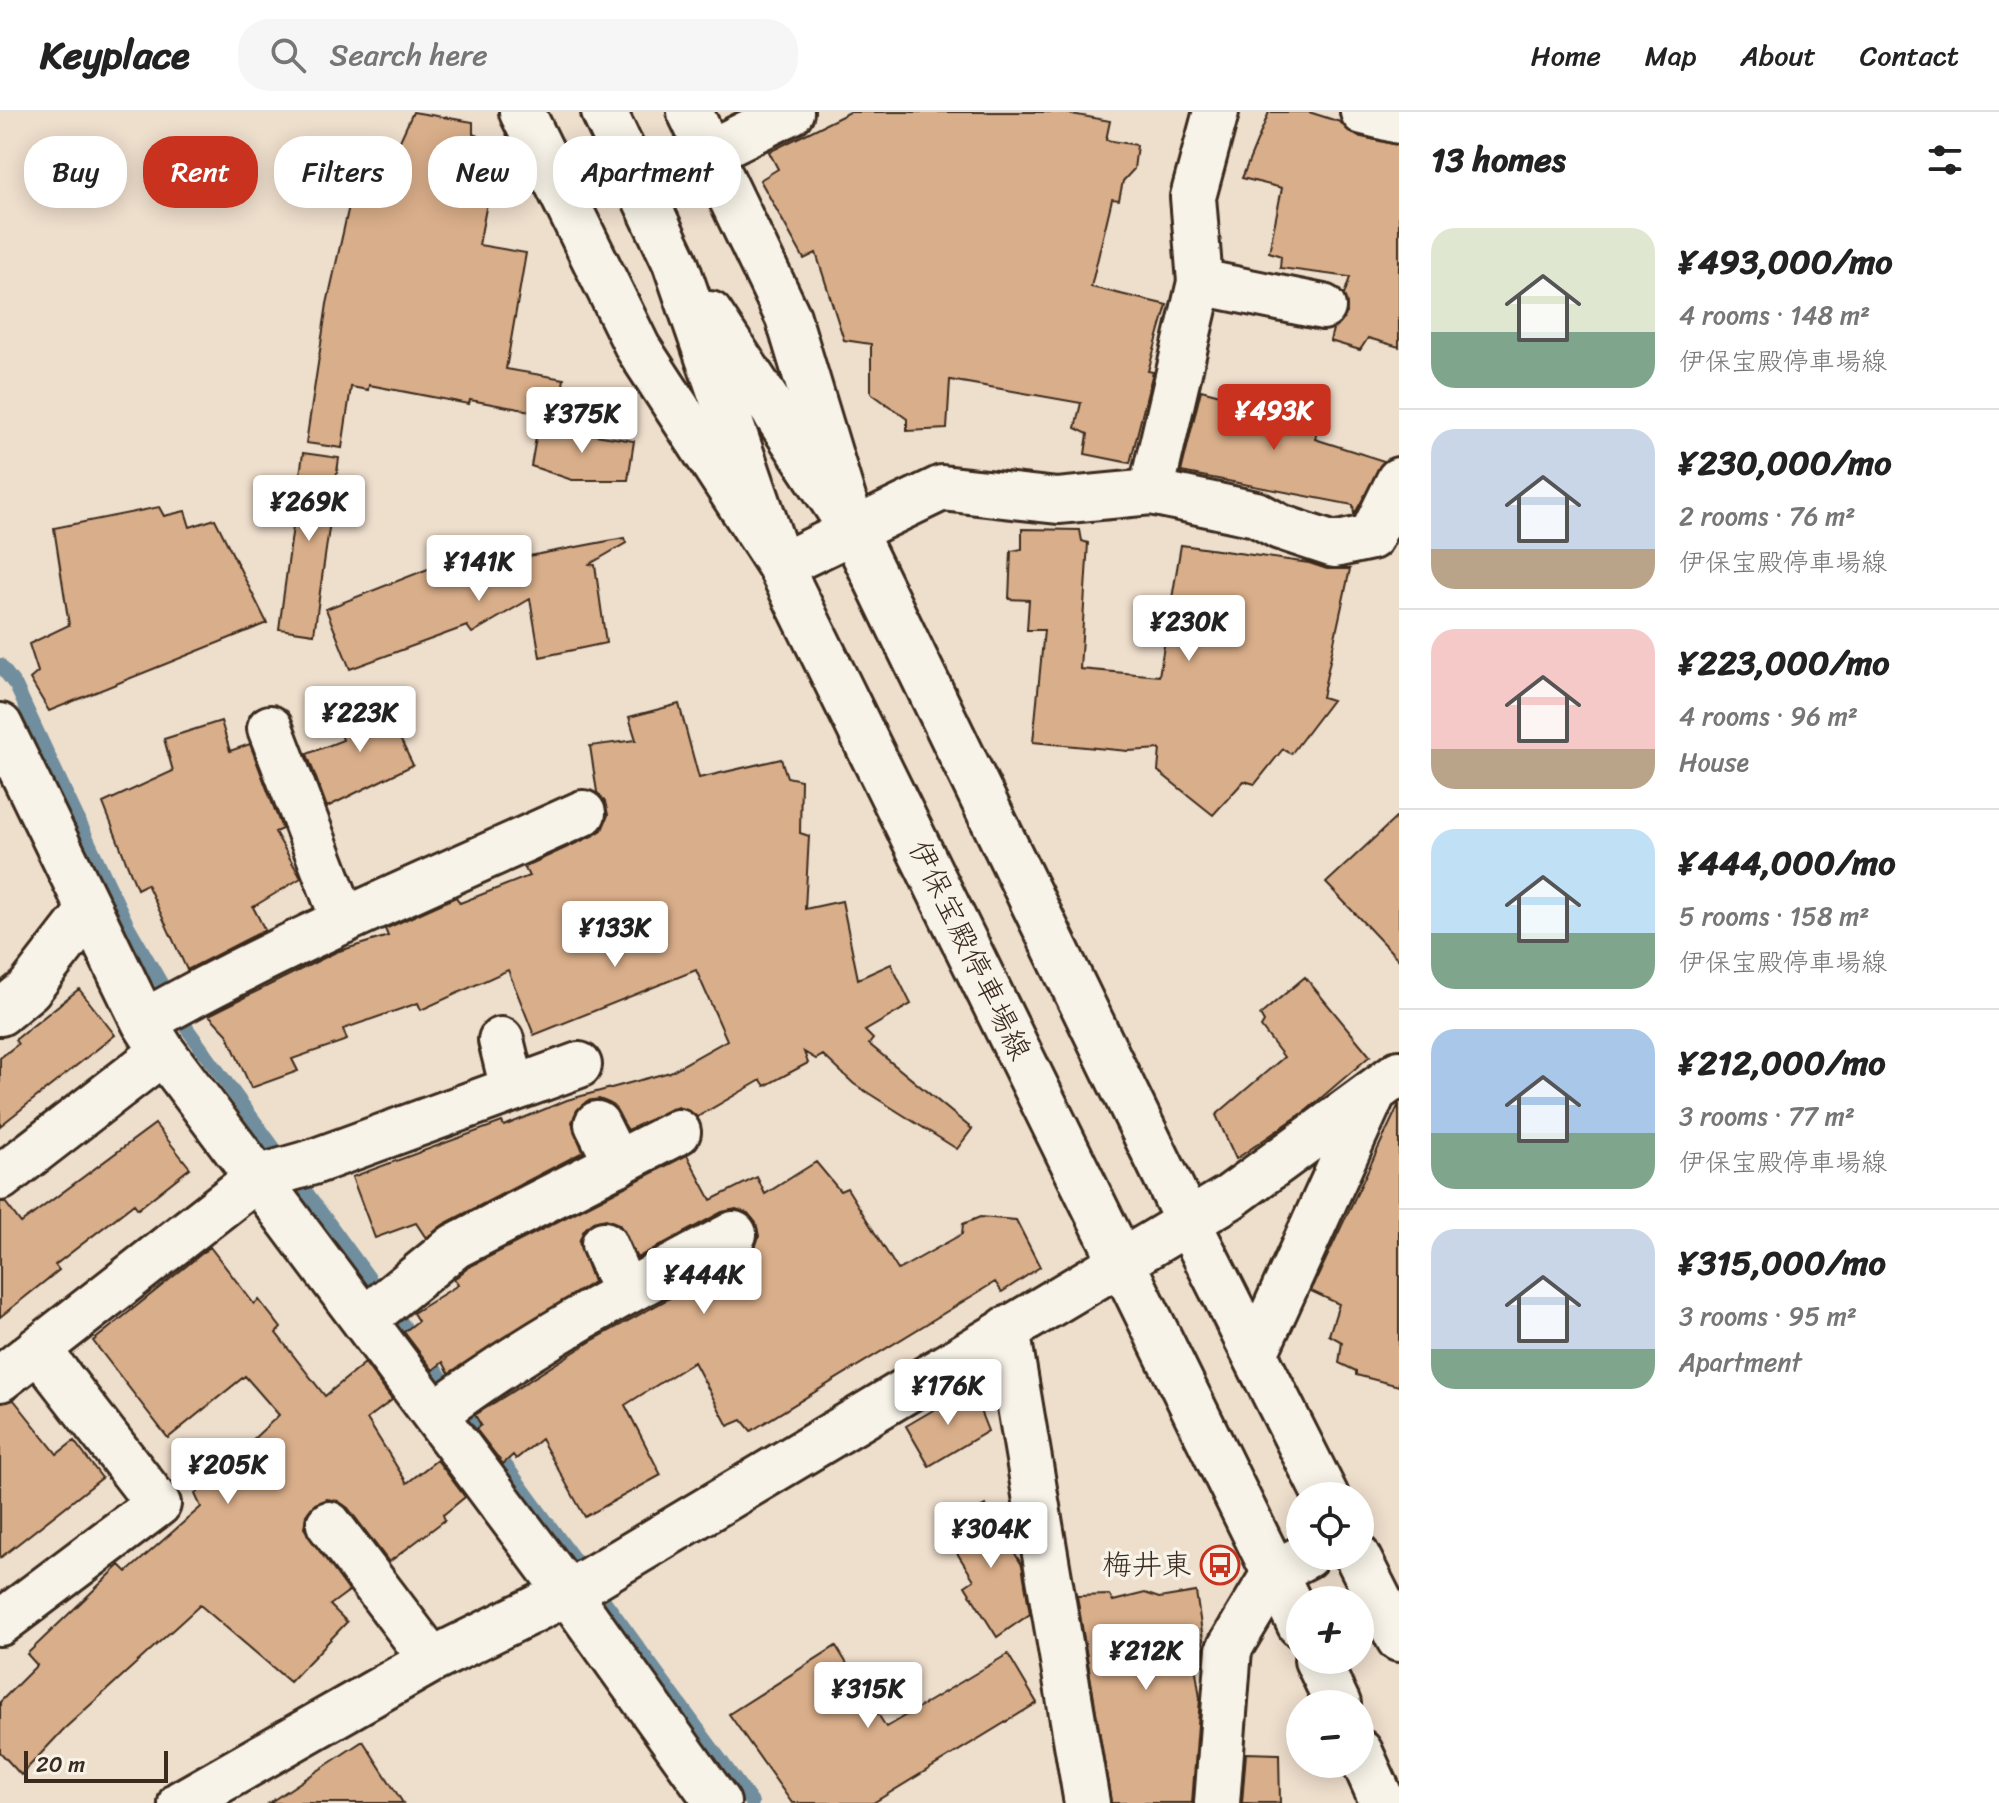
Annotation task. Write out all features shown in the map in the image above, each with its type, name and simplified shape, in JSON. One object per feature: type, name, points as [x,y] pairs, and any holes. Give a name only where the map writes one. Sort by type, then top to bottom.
[{"type":"street","points":[[522,112],[638,348],[780,566],[942,488],[1058,501],[1151,492],[1256,514],[1280,527],[1334,545],[1371,537],[1399,480]]},
{"type":"street","name":"伊保宝殿停車場線","points":[[604,112],[675,262],[780,566],[1123,1259],[1286,1557]]},
{"type":"street","points":[[690,112],[702,136]]},
{"type":"street","points":[[741,137],[791,112]]},
{"type":"street","points":[[1151,492],[1200,282],[1193,197],[1216,112]]},
{"type":"street","points":[[1363,112],[1399,121]]},
{"type":"street","points":[[736,208],[788,317],[853,531]]},
{"type":"street","name":"伊保宝殿停車場線","points":[[675,262],[853,531],[1188,1222],[1319,1482]]},
{"type":"street","points":[[1200,282],[1323,307]]},
{"type":"street","points":[[270,728],[344,921]]},
{"type":"street","points":[[3,740],[154,1037],[568,1593],[718,1803]]},
{"type":"street","points":[[0,1178],[154,1037],[201,989],[583,813]]},
{"type":"street","points":[[0,1013],[29,989],[90,910]]},
{"type":"street","points":[[501,1040],[513,1089]]},
{"type":"street","points":[[0,1379],[257,1178],[313,1162],[579,1065]]},
{"type":"street","points":[[181,1803],[432,1660],[568,1593],[1230,1197],[1386,1083]]},
{"type":"street","points":[[1255,1354],[1386,1083]]},
{"type":"street","points":[[597,1124],[617,1164]]},
{"type":"street","points":[[364,1320],[455,1246],[678,1132]]},
{"type":"street","points":[[435,1414],[493,1369],[625,1292],[734,1234]]},
{"type":"street","points":[[604,1244],[625,1292]]},
{"type":"street","points":[[1007,1329],[1087,1803]]},
{"type":"street","points":[[0,1623],[158,1504],[38,1349]]},
{"type":"street","points":[[329,1524],[432,1660]]},
{"type":"street","points":[[1217,1803],[1229,1649],[1286,1570]]},
{"type":"street","points":[[1367,1570],[1388,1599],[1399,1639]]},
{"type":"street","points":[[1372,1778],[1383,1803]]},
{"type":"building","points":[[413,112],[473,122],[473,134],[478,136],[428,136],[428,208],[486,208],[479,245],[526,253],[506,369],[564,379],[558,416],[470,400],[469,404],[369,385],[368,390],[351,387],[342,448],[306,443],[327,304],[349,208],[412,208],[412,136],[402,136]]},
{"type":"building","points":[[850,112],[1061,112],[1110,121],[1106,140],[1137,145],[1134,169],[1123,181],[1119,200],[1112,199],[1091,287],[1167,305],[1148,371],[1153,372],[1130,463],[1085,454],[1088,434],[1075,428],[1081,403],[950,380],[947,429],[907,431],[907,419],[871,393],[871,344],[844,340],[816,253],[804,259],[760,180],[778,169],[769,152]]},
{"type":"building","points":[[1269,112],[1309,112],[1340,122],[1357,136],[1399,145],[1399,347],[1368,338],[1360,350],[1330,341],[1333,329],[1347,313],[1344,295],[1350,277],[1280,268],[1281,256],[1269,252],[1282,188],[1242,178]]},
{"type":"building","points":[[1201,390],[1320,421],[1315,439],[1384,461],[1354,515],[1353,505],[1181,472]]},
{"type":"building","points":[[538,426],[634,441],[628,480],[572,480],[531,466]]},
{"type":"building","points":[[303,453],[339,458],[314,634],[279,629]]},
{"type":"building","points":[[159,507],[164,516],[185,511],[190,527],[215,519],[267,623],[49,711],[30,679],[38,672],[29,644],[69,625],[54,528]]},
{"type":"building","points":[[1022,529],[1080,530],[1082,541],[1088,543],[1080,669],[1159,676],[1181,545],[1309,563],[1327,569],[1350,569],[1322,697],[1332,700],[1291,754],[1283,749],[1255,784],[1244,781],[1213,815],[1158,771],[1160,749],[1128,751],[1033,742],[1044,630],[1027,630],[1029,600],[1009,599],[1011,551],[1022,549]]},
{"type":"building","points":[[624,538],[626,543],[590,564],[595,565],[606,643],[540,657],[530,599],[472,633],[467,626],[350,669],[326,609],[471,552],[477,566]]},
{"type":"building","points":[[380,698],[413,765],[327,807],[307,754],[343,740],[336,718]]},
{"type":"building","points":[[679,704],[699,778],[781,759],[787,777],[801,780],[800,833],[809,836],[805,909],[842,901],[858,979],[891,964],[911,1004],[865,1031],[873,1039],[869,1044],[972,1129],[957,1149],[854,1084],[823,1055],[816,1059],[804,1052],[808,1063],[765,1086],[761,1080],[697,1117],[678,1107],[628,1130],[611,1104],[599,1099],[587,1101],[577,1110],[572,1122],[583,1152],[444,1224],[426,1238],[416,1223],[375,1238],[352,1177],[502,1122],[504,1126],[567,1100],[670,1072],[727,1040],[696,970],[534,1035],[508,970],[421,1010],[418,1003],[343,1029],[347,1040],[292,1059],[298,1071],[251,1088],[227,1034],[209,1015],[336,952],[388,936],[385,929],[456,897],[460,903],[529,876],[524,867],[602,830],[608,815],[605,802],[597,792],[590,746],[636,740],[629,717]]},
{"type":"building","points":[[221,721],[230,751],[250,744],[282,829],[275,832],[301,878],[253,907],[265,930],[187,970],[147,884],[137,889],[103,803],[173,771],[164,739]]},
{"type":"building","points":[[1399,815],[1399,960],[1326,883]]},
{"type":"building","points":[[1305,977],[1370,1056],[1307,1110],[1236,1159],[1216,1115],[1284,1057],[1261,1027],[1264,1022],[1260,1015]]},
{"type":"building","points":[[79,989],[115,1035],[0,1126],[0,1058],[18,1044],[15,1040]]},
{"type":"building","points":[[1399,1104],[1399,1386],[1356,1375],[1356,1371],[1339,1363],[1342,1342],[1329,1335],[1339,1304],[1311,1291]]},
{"type":"building","points":[[155,1124],[190,1168],[138,1209],[134,1204],[55,1265],[59,1270],[0,1317],[0,1202],[5,1202],[21,1223]]},
{"type":"building","points":[[687,1155],[711,1200],[757,1177],[765,1194],[816,1162],[840,1191],[847,1188],[898,1270],[962,1234],[963,1224],[980,1217],[1016,1220],[1040,1267],[1002,1292],[995,1282],[751,1431],[742,1420],[728,1426],[694,1362],[625,1405],[661,1475],[585,1517],[541,1439],[516,1459],[513,1455],[503,1464],[476,1429],[481,1425],[475,1415],[593,1340],[746,1256],[755,1248],[759,1236],[756,1223],[748,1213],[736,1209],[722,1212],[637,1258],[619,1224],[606,1219],[593,1222],[584,1230],[579,1242],[593,1282],[449,1373],[443,1362],[433,1370],[404,1332],[418,1321],[413,1313],[458,1285],[454,1279],[469,1267]]},
{"type":"building","points":[[210,1247],[254,1304],[259,1300],[281,1328],[276,1333],[325,1396],[365,1363],[392,1400],[367,1419],[407,1483],[437,1460],[465,1497],[443,1515],[445,1520],[389,1562],[348,1508],[338,1501],[327,1499],[315,1504],[306,1515],[304,1528],[349,1591],[330,1605],[347,1622],[290,1682],[200,1605],[64,1729],[21,1775],[0,1752],[0,1702],[37,1665],[27,1654],[120,1565],[127,1572],[201,1507],[195,1494],[279,1415],[245,1376],[168,1438],[93,1341]]},
{"type":"building","points":[[971,1388],[988,1431],[929,1466],[906,1426]]},
{"type":"building","points":[[14,1400],[57,1454],[74,1441],[102,1478],[0,1558],[0,1403]]},
{"type":"building","points":[[985,1505],[1022,1565],[1030,1614],[997,1637],[965,1586],[974,1580],[942,1529]]},
{"type":"building","points":[[1196,1592],[1204,1646],[1203,1665],[1195,1665],[1200,1698],[1192,1803],[1111,1803],[1077,1596],[1109,1595],[1113,1601],[1145,1593],[1159,1598]]},
{"type":"building","points":[[836,1646],[886,1727],[1008,1654],[1037,1703],[873,1803],[792,1803],[729,1714]]},
{"type":"building","points":[[363,1741],[403,1803],[269,1803],[346,1752]]},
{"type":"building","points":[[1246,1753],[1279,1754],[1280,1803],[1242,1803]]},
{"type":"waterway","points":[[0,665],[16,686],[127,924],[188,1030],[752,1803]]},
{"type":"place","name":"梅井東","points":[[1220,1565]]}]
